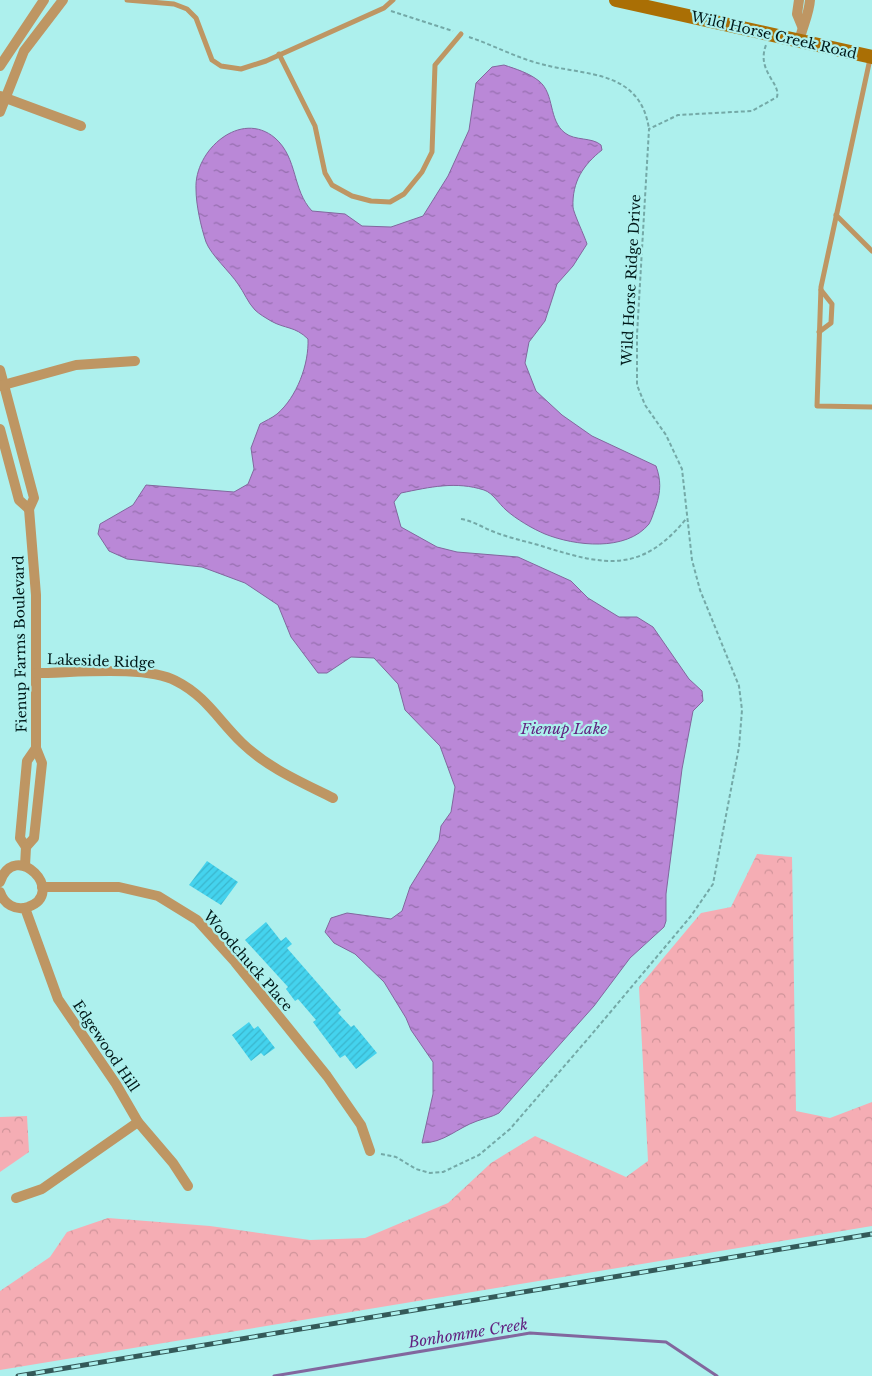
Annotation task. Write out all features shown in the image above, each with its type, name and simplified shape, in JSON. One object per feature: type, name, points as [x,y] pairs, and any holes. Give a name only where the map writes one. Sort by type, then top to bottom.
[{"type":"main road","name":"Wild Horse Creek Road","points":[[616,0],[871,57]]},
{"type":"street","points":[[0,66],[44,0]]},
{"type":"street","points":[[0,112],[3,97],[24,51],[63,0]]},
{"type":"street","points":[[800,0],[797,14],[802,26]]},
{"type":"street","points":[[799,42],[802,26],[808,16],[810,0]]},
{"type":"street","points":[[3,97],[81,126]]},
{"type":"street","points":[[2,385],[76,365],[135,361]]},
{"type":"street","name":"Fienup Farms Boulevard","points":[[0,370],[2,385],[34,498],[28,510],[36,595],[36,748],[42,763],[34,838],[26,847]]},
{"type":"street","name":"Fienup Farms Boulevard","points":[[0,430],[19,500],[28,510]]},
{"type":"street","name":"Lakeside Ridge","points":[[36,673],[149,674],[175,680],[205,700],[242,743],[277,771],[333,798]]},
{"type":"street","name":"Fienup Farms Boulevard","points":[[25,866],[26,847],[20,838],[26,761],[36,748]]},
{"type":"street","points":[[0,882],[11,868],[25,866],[37,874],[42,887],[37,901],[25,908],[12,906],[6,902],[0,892]]},
{"type":"street","name":"Woodchuck Place","points":[[42,887],[119,887],[158,896],[197,920],[235,962],[327,1076],[361,1125],[370,1152]]},
{"type":"street","name":"Edgewood Hill","points":[[25,908],[58,999],[116,1084],[138,1122],[173,1163],[188,1186]]},
{"type":"street","points":[[16,1198],[42,1189],[138,1122]]},
{"type":"lane","points":[[127,0],[174,4],[187,9],[196,18],[212,60],[221,66],[241,69],[384,8],[393,0]]},
{"type":"lane","points":[[279,54],[315,126],[324,173],[332,184],[352,196],[371,201],[390,202],[404,194],[422,172],[432,152],[435,65],[461,34]]},
{"type":"lane","points":[[871,57],[820,289],[817,406],[872,407]]},
{"type":"lane","points":[[836,215],[872,251]]},
{"type":"lane","points":[[819,332],[831,323],[832,313],[832,304],[820,289]]},
{"type":"path","points":[[384,8],[461,34],[539,64],[605,76],[629,91],[644,109],[649,129],[678,115],[690,113],[740,114],[752,111],[773,101],[778,93],[762,63],[762,54],[770,33]]},
{"type":"path","name":"Wild Horse Ridge Drive","points":[[370,1152],[396,1157],[416,1169],[430,1173],[444,1172],[479,1155],[510,1129],[691,916],[713,884],[739,747],[742,710],[738,686],[700,590],[692,560],[686,520],[686,492],[679,461],[666,435],[645,405],[637,386],[637,335],[649,129]]},
{"type":"path","points":[[461,518],[497,533],[581,559],[607,563],[628,559],[658,548],[686,520]]},
{"type":"green space","points":[[757,854],[792,857],[796,1111],[830,1118],[872,1102],[872,1226],[0,1370],[0,1291],[50,1257],[67,1232],[108,1218],[210,1226],[310,1240],[365,1238],[448,1203],[491,1163],[535,1136],[626,1177],[648,1161],[639,987],[701,913],[731,907]]},
{"type":"green space","points":[[27,1116],[29,1152],[0,1172],[0,1117]]},
{"type":"water","name":"Fienup Lake","points":[[504,65],[531,76],[544,86],[556,121],[565,133],[597,143],[601,145],[602,150],[584,168],[574,190],[573,207],[587,244],[573,266],[557,284],[545,321],[529,342],[525,363],[536,391],[562,415],[592,436],[656,466],[660,481],[659,495],[649,524],[639,533],[614,543],[585,543],[545,534],[515,517],[487,491],[474,487],[453,485],[401,493],[394,502],[401,527],[437,547],[457,552],[518,557],[571,581],[588,598],[619,617],[637,617],[653,627],[689,679],[702,691],[703,701],[693,711],[682,769],[666,894],[666,921],[664,927],[630,958],[594,1006],[499,1113],[470,1124],[437,1141],[422,1143],[433,1094],[433,1062],[411,1030],[406,1018],[384,982],[355,954],[334,943],[325,932],[331,918],[347,913],[391,919],[402,911],[410,887],[439,840],[441,826],[451,812],[455,787],[440,746],[405,710],[398,684],[374,658],[351,657],[327,673],[318,673],[291,637],[278,605],[245,583],[202,567],[127,559],[109,551],[98,534],[100,524],[133,505],[146,485],[234,492],[248,484],[254,469],[251,448],[260,424],[284,407],[296,389],[304,369],[308,339],[299,332],[276,324],[255,310],[206,242],[199,216],[196,189],[197,174],[211,148],[222,138],[235,131],[248,128],[262,130],[275,138],[288,155],[301,194],[312,211],[345,214],[362,226],[391,227],[423,216],[448,176],[469,130],[476,83],[492,67]]},
{"type":"building","points":[[207,861],[238,882],[221,905],[189,885]]},
{"type":"building","points":[[266,922],[281,941],[286,937],[292,944],[287,948],[341,1010],[338,1013],[351,1027],[354,1025],[377,1053],[356,1069],[345,1055],[340,1058],[313,1022],[316,1020],[298,999],[295,1001],[286,989],[288,987],[245,940]]},
{"type":"building","points":[[249,1022],[254,1029],[258,1026],[275,1048],[264,1056],[261,1053],[251,1061],[232,1035]]},
{"type":"waterway","name":"Bonhomme Creek","points":[[274,1376],[530,1333],[666,1342],[717,1376]]},
{"type":"railway","points":[[18,1376],[872,1234]]}]
